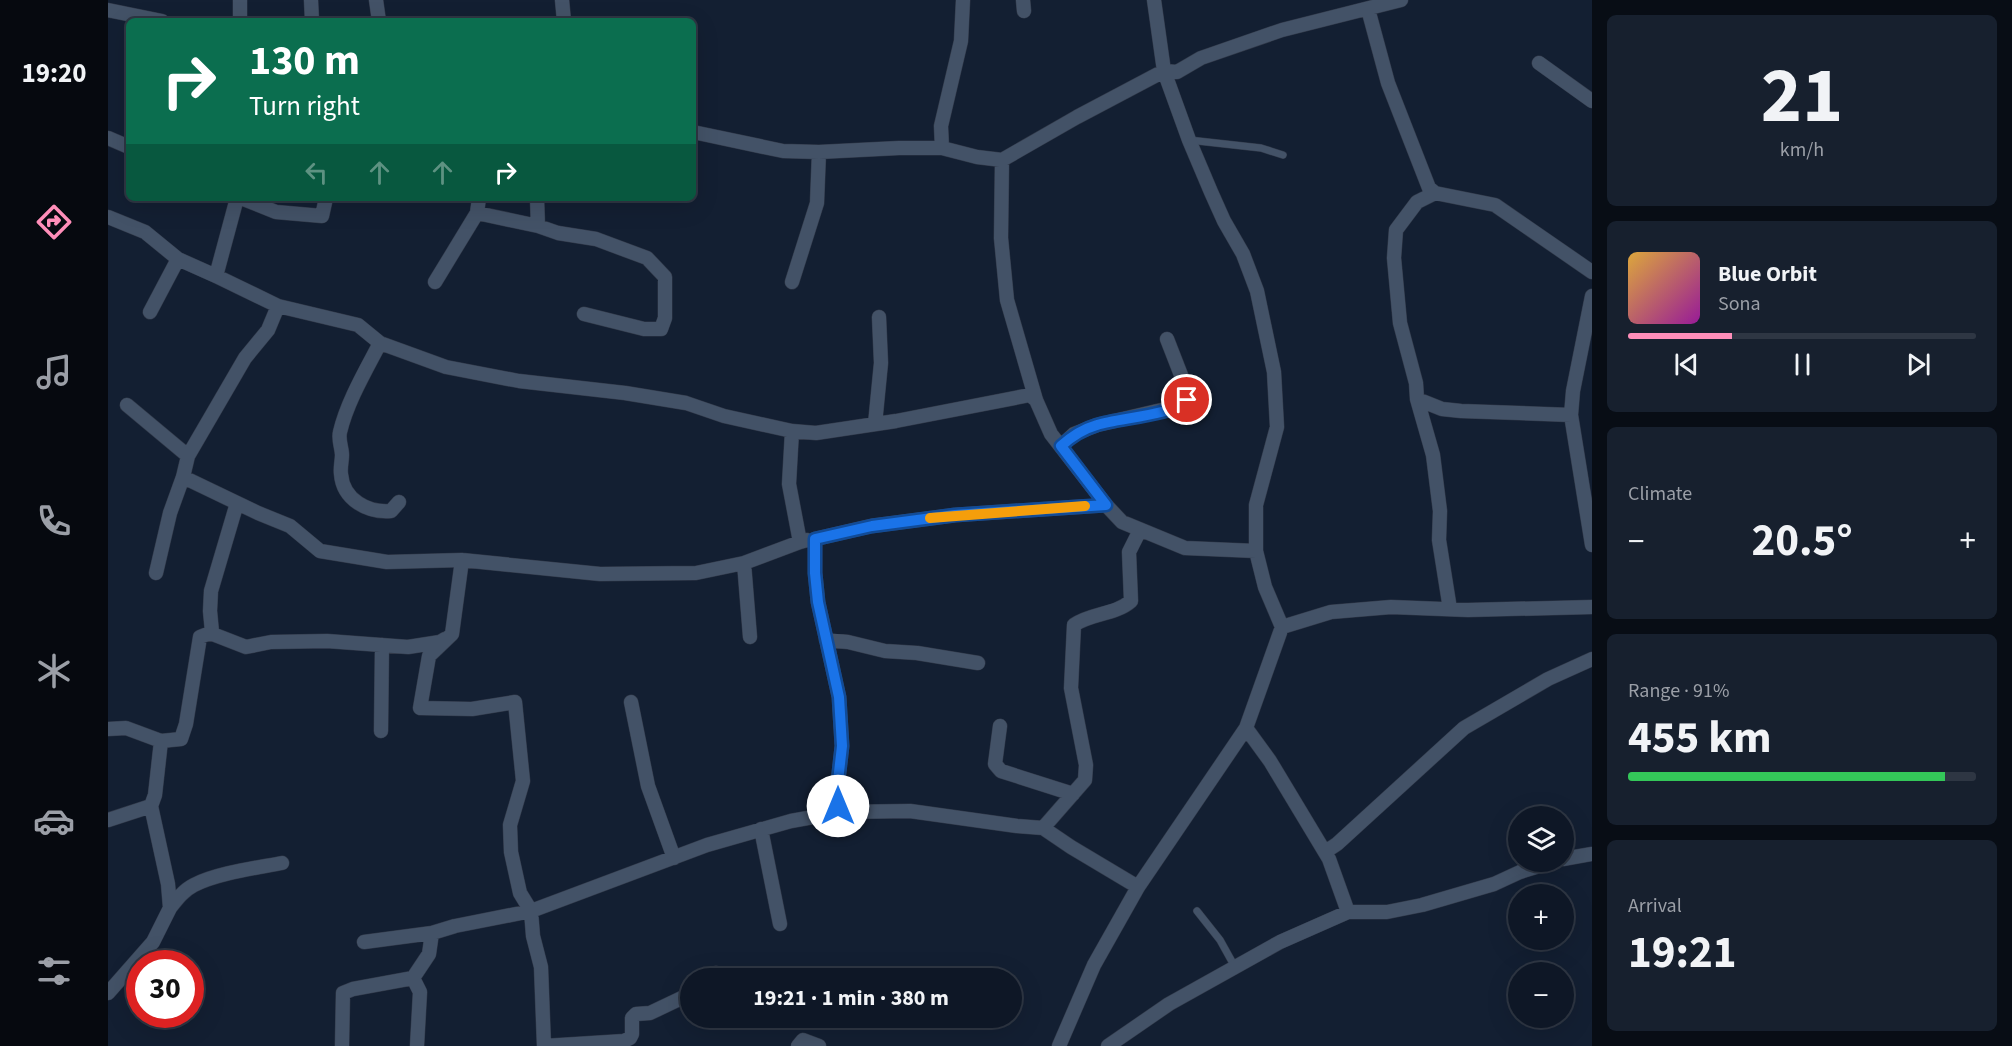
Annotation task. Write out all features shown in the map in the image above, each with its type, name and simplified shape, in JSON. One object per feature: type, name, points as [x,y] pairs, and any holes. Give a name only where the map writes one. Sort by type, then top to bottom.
[{"type":"street","points":[[240,0],[240,18]]},
{"type":"street","points":[[312,0],[312,18]]},
{"type":"street","points":[[376,0],[379,18]]},
{"type":"street","points":[[562,0],[564,18]]},
{"type":"street","points":[[942,148],[941,126],[961,41],[963,0]]},
{"type":"street","points":[[1059,1046],[1094,965],[1138,887],[1246,728],[1282,627],[1265,587],[1256,551],[1256,505],[1277,427],[1274,372],[1257,291],[1189,140],[1164,71],[1154,0]]},
{"type":"street","points":[[696,133],[783,151],[942,148],[977,157],[1002,160],[1164,71],[1177,72],[1201,58],[1281,30],[1401,0]]},
{"type":"street","points":[[1368,9],[1388,83],[1428,188],[1435,193],[1495,206],[1592,272]]},
{"type":"street","points":[[108,10],[147,18]]},
{"type":"street","points":[[1539,63],[1592,101]]},
{"type":"street","points":[[108,138],[126,146]]},
{"type":"street","points":[[792,282],[817,203],[819,152]]},
{"type":"street","points":[[1002,160],[1001,238],[1007,300],[1036,400],[1051,434],[1122,522],[1185,548],[1256,551]]},
{"type":"street","points":[[1435,193],[1417,202],[1396,230],[1394,258],[1400,323],[1416,383],[1417,399],[1433,455],[1440,511],[1439,540],[1450,609]]},
{"type":"street","points":[[216,276],[238,201]]},
{"type":"street","points":[[247,201],[276,212],[322,216],[325,201]]},
{"type":"street","points":[[435,282],[477,213],[479,201]]},
{"type":"street","points":[[537,201],[538,226]]},
{"type":"street","points":[[477,213],[538,226],[558,233],[596,238],[647,258],[665,277],[665,318],[660,329],[644,329],[584,314]]},
{"type":"street","points":[[108,217],[145,232],[178,259],[278,306],[358,325],[380,343],[446,367],[519,381],[625,393],[686,403],[724,416],[792,431],[816,433],[1030,395],[1036,400]]},
{"type":"street","points":[[150,312],[178,259]]},
{"type":"street","points":[[1592,296],[1573,391],[1571,415],[1592,545]]},
{"type":"street","points":[[156,573],[170,513],[189,456],[245,358],[268,330],[278,306]]},
{"type":"street","points":[[875,424],[881,363],[879,317]]},
{"type":"street","points":[[1061,446],[1074,434],[1097,425],[1183,405],[1188,393],[1167,339]]},
{"type":"street","points":[[380,343],[356,390],[339,434],[342,453],[341,475],[346,491],[360,505],[379,512],[391,511],[399,502]]},
{"type":"street","points":[[1417,399],[1442,409],[1461,411],[1571,415]]},
{"type":"street","points":[[128,405],[189,456]]},
{"type":"street","points":[[792,431],[789,484],[800,542]]},
{"type":"street","points":[[183,477],[290,526],[320,551],[387,562],[462,560],[600,574],[696,573],[744,563],[800,542],[872,526],[955,515],[1106,505]]},
{"type":"street","points":[[210,633],[212,632],[211,591],[237,503]]},
{"type":"street","points":[[1043,828],[1085,780],[1086,765],[1071,688],[1074,625],[1081,620],[1122,608],[1131,601],[1129,552],[1140,530]]},
{"type":"street","points":[[815,539],[817,592],[839,697],[842,746],[837,790],[838,806],[841,812]]},
{"type":"street","points":[[462,560],[452,634],[429,656],[420,708],[472,709],[514,702],[523,781],[510,825],[511,852],[520,893],[531,911],[533,936],[541,967],[544,1046],[624,1041],[632,1034],[632,1018],[636,1014],[650,1013],[680,999]]},
{"type":"street","points":[[744,563],[750,637]]},
{"type":"street","points":[[1282,627],[1331,612],[1391,607],[1450,609],[1592,607]]},
{"type":"street","points":[[108,729],[126,728],[161,741],[181,739],[186,724],[200,637],[210,633],[246,647],[271,642],[294,641],[408,646],[440,642],[452,634]]},
{"type":"street","points":[[826,640],[848,642],[885,651],[917,653],[978,663]]},
{"type":"street","points":[[381,731],[382,645]]},
{"type":"street","points":[[1325,852],[1337,844],[1464,728],[1548,679],[1592,660]]},
{"type":"street","points":[[632,702],[648,786],[674,858]]},
{"type":"street","points":[[1000,726],[995,764],[1001,771],[1073,794]]},
{"type":"street","points":[[1246,728],[1270,761],[1329,859],[1347,912]]},
{"type":"street","points":[[161,741],[155,795],[151,806],[168,884],[170,908]]},
{"type":"street","points":[[108,820],[151,806]]},
{"type":"street","points":[[364,942],[432,933],[455,926],[531,911],[707,845],[822,814],[841,812],[910,811],[1043,828],[1138,887]]},
{"type":"street","points":[[761,830],[780,924]]},
{"type":"street","points":[[1574,857],[1592,854]]},
{"type":"street","points":[[108,993],[153,942],[170,908],[181,894],[194,884],[227,874],[282,863]]},
{"type":"street","points":[[1108,1046],[1169,1004],[1280,942],[1347,912],[1387,912],[1422,905],[1494,884],[1520,872]]},
{"type":"street","points":[[342,1046],[342,993],[413,978],[429,954],[432,933]]},
{"type":"street","points":[[413,978],[420,992],[417,1046]]},
{"type":"street","points":[[798,1046],[803,1040],[819,1046]]},
{"type":"lane","points":[[1189,140],[1261,148],[1283,154]]},
{"type":"lane","points":[[1197,911],[1220,940],[1235,967]]},
{"type":"slow traffic","points":[[930,518],[1085,506]]},
{"type":"route","points":[[838,806],[837,790],[842,746],[839,697],[818,602],[815,539],[872,526],[955,515],[1106,505],[1061,446],[1074,434],[1097,425],[1170,409],[1183,405],[1187,400]]}]
